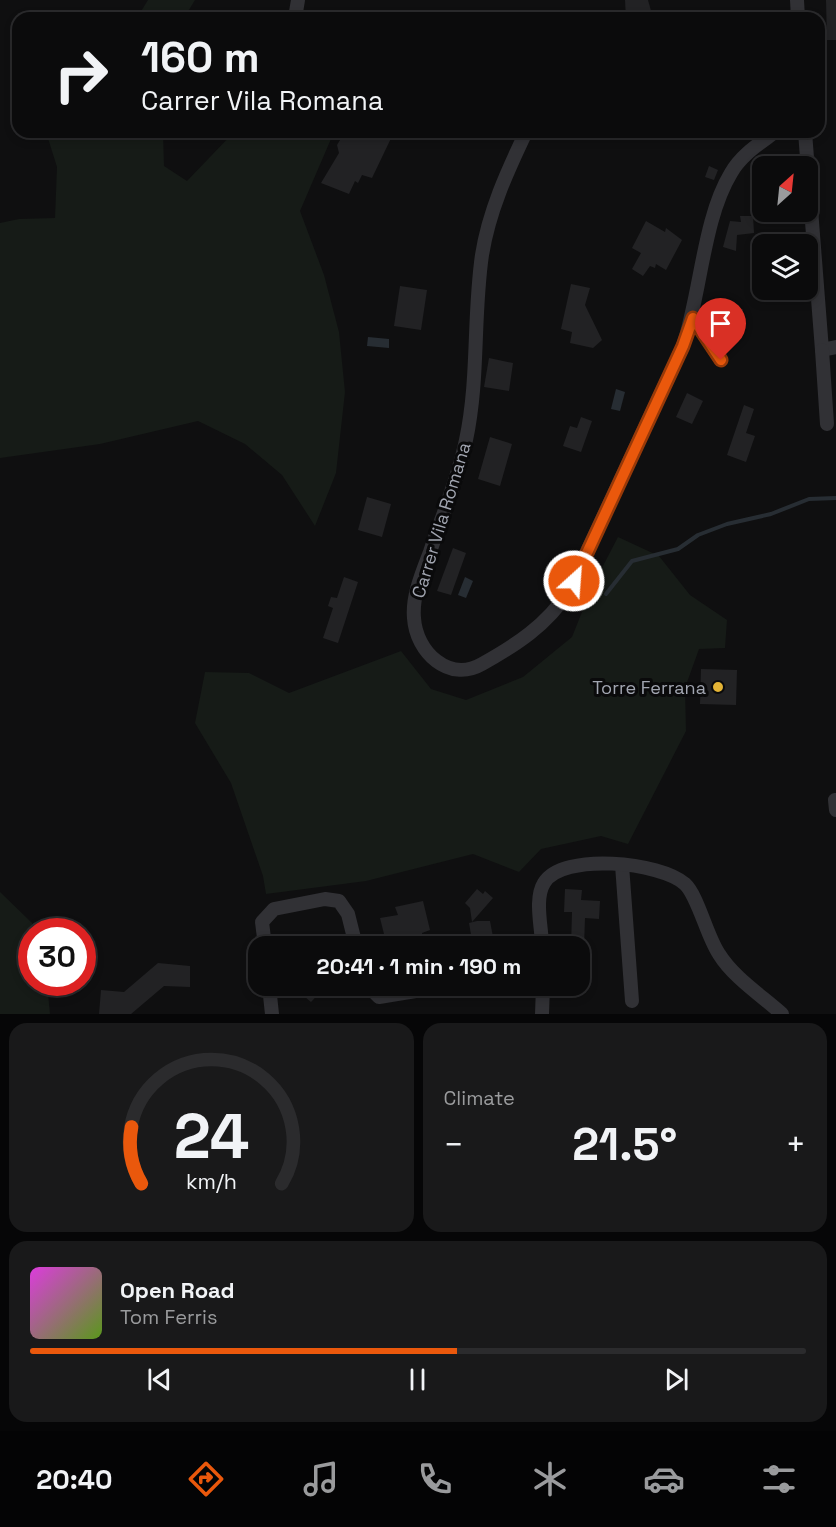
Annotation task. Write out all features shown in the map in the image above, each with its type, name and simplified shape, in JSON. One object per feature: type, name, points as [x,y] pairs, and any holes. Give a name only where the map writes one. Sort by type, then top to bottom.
[{"type":"street","name":"Carrer Vila Romana","points":[[523,138],[495,201],[488,224],[479,281],[473,400],[465,442],[415,600],[417,634],[424,649],[434,659],[449,668],[462,671],[476,668],[541,626],[556,611],[579,570],[683,346],[693,318],[707,245],[730,173],[743,157],[767,138]]},
{"type":"street","points":[[805,138],[827,424]]},
{"type":"street","points":[[693,318],[721,360]]},
{"type":"street","points":[[822,350],[836,347]]},
{"type":"street","points":[[835,800],[836,810]]},
{"type":"street","points":[[541,936],[539,897],[542,886],[550,874],[564,867],[593,864],[622,865],[653,869],[675,876],[688,887],[720,957],[782,1014]]},
{"type":"street","points":[[622,865],[632,1002]]},
{"type":"street","points":[[264,936],[262,922],[274,909],[325,899],[339,901],[348,914],[354,936]]},
{"type":"street","points":[[270,996],[272,1014]]},
{"type":"street","points":[[542,1014],[543,996]]},
{"type":"shaded area","points":[[148,0],[195,0],[188,12],[141,12]]},
{"type":"shaded area","points":[[48,138],[163,138],[164,166],[187,181],[228,138],[331,138],[300,211],[324,275],[339,332],[345,392],[336,473],[315,526],[282,475],[245,444],[198,421],[100,444],[0,458],[0,223],[19,219],[55,218],[57,167]]},
{"type":"shaded area","points":[[368,337],[389,339],[389,348],[367,346]]},
{"type":"shaded area","points":[[616,389],[625,392],[620,411],[611,409]]},
{"type":"shaded area","points":[[618,537],[659,556],[690,595],[727,620],[725,648],[699,649],[685,688],[686,731],[628,844],[601,836],[541,849],[519,872],[473,854],[366,881],[266,894],[263,876],[231,783],[195,723],[205,672],[249,673],[289,693],[401,651],[431,689],[466,700],[523,677],[572,637],[592,587]]},
{"type":"shaded area","points":[[465,577],[473,581],[466,598],[458,595]]},
{"type":"shaded area","points":[[0,892],[27,918],[18,918],[18,996],[48,996],[50,1014],[0,1014]]},
{"type":"building","points":[[625,0],[648,0],[651,12],[626,12]]},
{"type":"building","points":[[826,0],[836,0],[836,40],[827,40]]},
{"type":"building","points":[[341,138],[391,138],[372,178],[362,175],[358,183],[355,181],[349,194],[321,183],[339,153],[337,145]]},
{"type":"building","points":[[709,166],[718,170],[714,180],[705,177]]},
{"type":"building","points":[[740,216],[752,216],[754,233],[737,235],[736,251],[723,247],[730,221],[741,222]]},
{"type":"building","points":[[646,221],[665,232],[666,228],[682,240],[666,270],[656,264],[655,268],[650,266],[643,276],[632,269],[641,253],[632,248]]},
{"type":"building","points":[[571,284],[590,288],[585,305],[602,340],[593,348],[570,343],[572,332],[561,329]]},
{"type":"building","points":[[400,286],[427,290],[421,330],[394,326]]},
{"type":"building","points":[[724,309],[743,309],[743,333],[724,332]]},
{"type":"building","points":[[489,358],[513,363],[509,391],[484,387]]},
{"type":"building","points":[[687,393],[703,401],[692,424],[676,417]]},
{"type":"building","points":[[744,405],[754,409],[746,433],[755,436],[746,462],[727,455]]},
{"type":"building","points":[[581,417],[592,421],[581,452],[563,446],[570,426],[577,428]]},
{"type":"building","points":[[490,437],[512,444],[500,486],[478,479]]},
{"type":"building","points":[[367,497],[391,504],[382,537],[358,530]]},
{"type":"building","points":[[453,548],[466,553],[451,595],[437,591]]},
{"type":"building","points":[[344,577],[358,582],[338,643],[323,638],[333,608],[328,606],[331,597],[337,598]]},
{"type":"building","name":"Torre Ferrana","points":[[701,669],[737,670],[736,705],[700,704]]},
{"type":"building","points":[[477,889],[483,894],[485,891],[493,898],[472,922],[470,908],[465,903]]},
{"type":"building","points":[[565,889],[582,890],[581,900],[600,901],[599,919],[585,918],[584,936],[571,936],[572,912],[564,912]]},
{"type":"building","points":[[423,901],[430,930],[422,933],[422,936],[384,936],[380,918],[398,915],[395,907]]},
{"type":"building","points":[[490,921],[493,936],[471,936],[469,923]]},
{"type":"building","points":[[158,963],[190,966],[190,987],[164,986],[131,1014],[99,1014],[101,990],[124,992]]},
{"type":"building","points":[[304,996],[317,996],[311,1002]]},
{"type":"waterway","points":[[606,594],[632,561],[678,549],[698,535],[727,524],[771,514],[809,499],[836,498]]},
{"type":"place","name":"Torre Ferrana","points":[[718,687]]},
{"type":"route","points":[[574,581],[683,346],[693,318],[721,360]]}]
